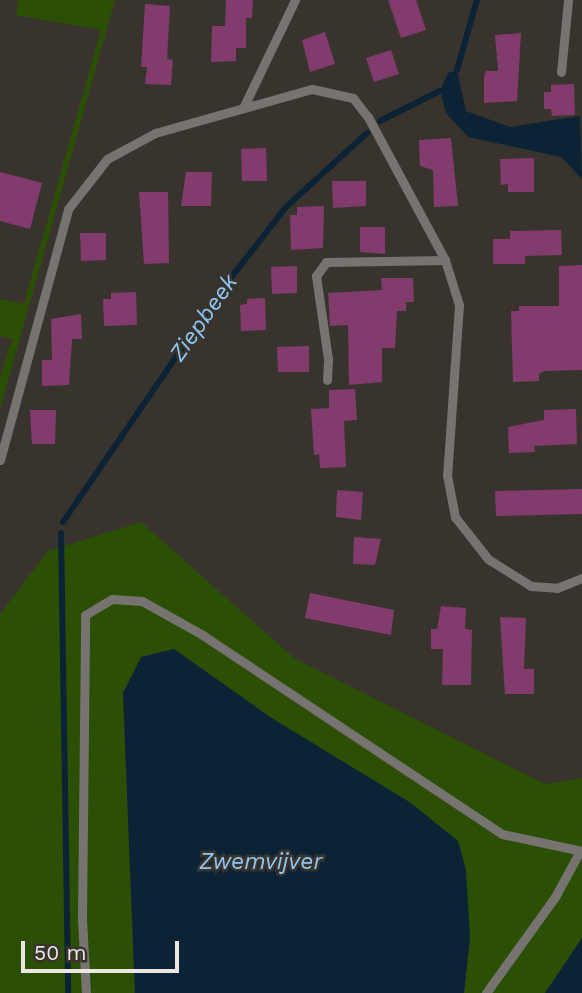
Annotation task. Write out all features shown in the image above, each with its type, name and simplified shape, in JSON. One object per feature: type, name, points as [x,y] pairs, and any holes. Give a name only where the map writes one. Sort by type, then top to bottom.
[{"type":"lane","points":[[244,106],[295,0]]},
{"type":"lane","points":[[561,72],[568,0]]},
{"type":"lane","points":[[0,460],[68,209],[107,159],[155,132],[312,89],[353,98],[368,117],[445,260],[459,305],[447,475],[455,517],[488,559],[531,586],[557,588],[582,578]]},
{"type":"lane","points":[[327,380],[328,359],[316,276],[326,262],[445,260]]},
{"type":"lane","points":[[86,993],[82,919],[85,615],[112,599],[142,601],[201,634],[502,834],[581,851],[555,897],[486,993]]},
{"type":"green space","points":[[18,0],[115,0],[0,409],[0,377],[12,339],[0,336],[0,299],[24,304],[101,30],[16,15]]},
{"type":"green space","points":[[141,522],[294,658],[545,784],[582,778],[582,938],[545,993],[464,993],[470,938],[270,717],[174,649],[141,657],[123,693],[135,993],[0,993],[0,614],[48,551]]},
{"type":"water","points":[[457,70],[466,111],[510,127],[580,116],[582,179],[561,157],[468,137],[446,113],[440,91],[448,73]]},
{"type":"water","name":"Zwemvijver","points":[[174,649],[270,717],[411,803],[458,841],[466,870],[470,938],[464,993],[135,993],[123,693],[141,657]]},
{"type":"water","points":[[582,938],[582,993],[545,993]]},
{"type":"building","points":[[226,0],[253,0],[252,18],[246,18],[246,48],[236,48],[236,61],[211,62],[212,26],[225,26]]},
{"type":"building","points":[[388,0],[416,0],[426,30],[401,38]]},
{"type":"building","points":[[145,4],[170,6],[167,59],[173,60],[171,85],[145,84],[147,67],[141,67]]},
{"type":"building","points":[[325,32],[335,64],[310,72],[302,40]]},
{"type":"building","points":[[521,33],[517,101],[484,103],[486,71],[498,71],[495,35]]},
{"type":"building","points":[[391,50],[399,74],[374,82],[366,58]]},
{"type":"building","points":[[574,84],[575,115],[552,116],[551,109],[544,109],[544,92],[551,92],[551,85]]},
{"type":"building","points":[[451,138],[458,206],[434,207],[433,170],[420,166],[419,140]]},
{"type":"building","points":[[266,148],[267,181],[242,181],[241,149]]},
{"type":"building","points":[[534,158],[534,192],[508,192],[508,184],[501,185],[500,159]]},
{"type":"building","points":[[0,172],[42,183],[30,229],[0,221]]},
{"type":"building","points":[[186,172],[212,172],[211,206],[181,206]]},
{"type":"building","points":[[332,181],[366,181],[366,206],[333,208]]},
{"type":"building","points":[[139,192],[168,192],[169,263],[144,264]]},
{"type":"building","points":[[324,206],[323,248],[291,250],[290,215],[297,215],[297,207]]},
{"type":"building","points":[[360,227],[385,227],[385,254],[360,252]]},
{"type":"building","points":[[561,230],[562,255],[525,256],[525,264],[493,264],[493,239],[510,239],[510,231]]},
{"type":"building","points":[[80,233],[106,233],[106,260],[81,261]]},
{"type":"building","points":[[582,265],[582,370],[544,371],[539,374],[539,381],[513,382],[511,311],[519,311],[519,306],[559,306],[559,266]]},
{"type":"building","points":[[297,266],[297,293],[272,294],[271,267]]},
{"type":"building","points":[[381,278],[413,278],[414,302],[406,302],[406,311],[397,311],[395,348],[382,348],[382,382],[349,385],[348,325],[330,326],[328,293],[382,290]]},
{"type":"building","points":[[136,292],[137,325],[104,326],[103,299],[111,299],[111,293]]},
{"type":"building","points":[[265,298],[266,330],[241,331],[240,305],[247,304],[247,299]]},
{"type":"building","points":[[81,314],[82,339],[72,339],[69,385],[42,386],[42,360],[52,360],[51,319]]},
{"type":"building","points":[[309,346],[309,372],[278,372],[277,347]]},
{"type":"building","points":[[355,389],[357,420],[344,421],[346,467],[320,468],[319,454],[314,455],[311,409],[329,408],[329,390]]},
{"type":"building","points":[[576,409],[577,444],[534,446],[535,452],[509,453],[508,427],[544,420],[544,410]]},
{"type":"building","points":[[30,410],[56,410],[55,444],[32,444]]},
{"type":"building","points":[[582,489],[582,514],[496,516],[495,491]]},
{"type":"building","points":[[337,490],[363,492],[361,520],[336,517]]},
{"type":"building","points":[[354,537],[381,539],[375,565],[353,564]]},
{"type":"building","points":[[310,593],[394,610],[391,635],[305,618]]},
{"type":"building","points":[[441,606],[466,608],[465,629],[472,630],[471,685],[442,685],[443,649],[431,649],[431,629],[437,629]]},
{"type":"building","points":[[500,617],[526,618],[524,669],[534,669],[534,694],[505,694]]},
{"type":"waterway","name":"Ziepbeek","points":[[457,70],[477,0]]},
{"type":"waterway","name":"Ziepbeek","points":[[380,121],[440,91]]},
{"type":"waterway","name":"Ziepbeek","points":[[63,522],[226,284],[286,207],[367,133]]},
{"type":"waterway","name":"Ziepbeek","points":[[61,533],[68,993]]}]
